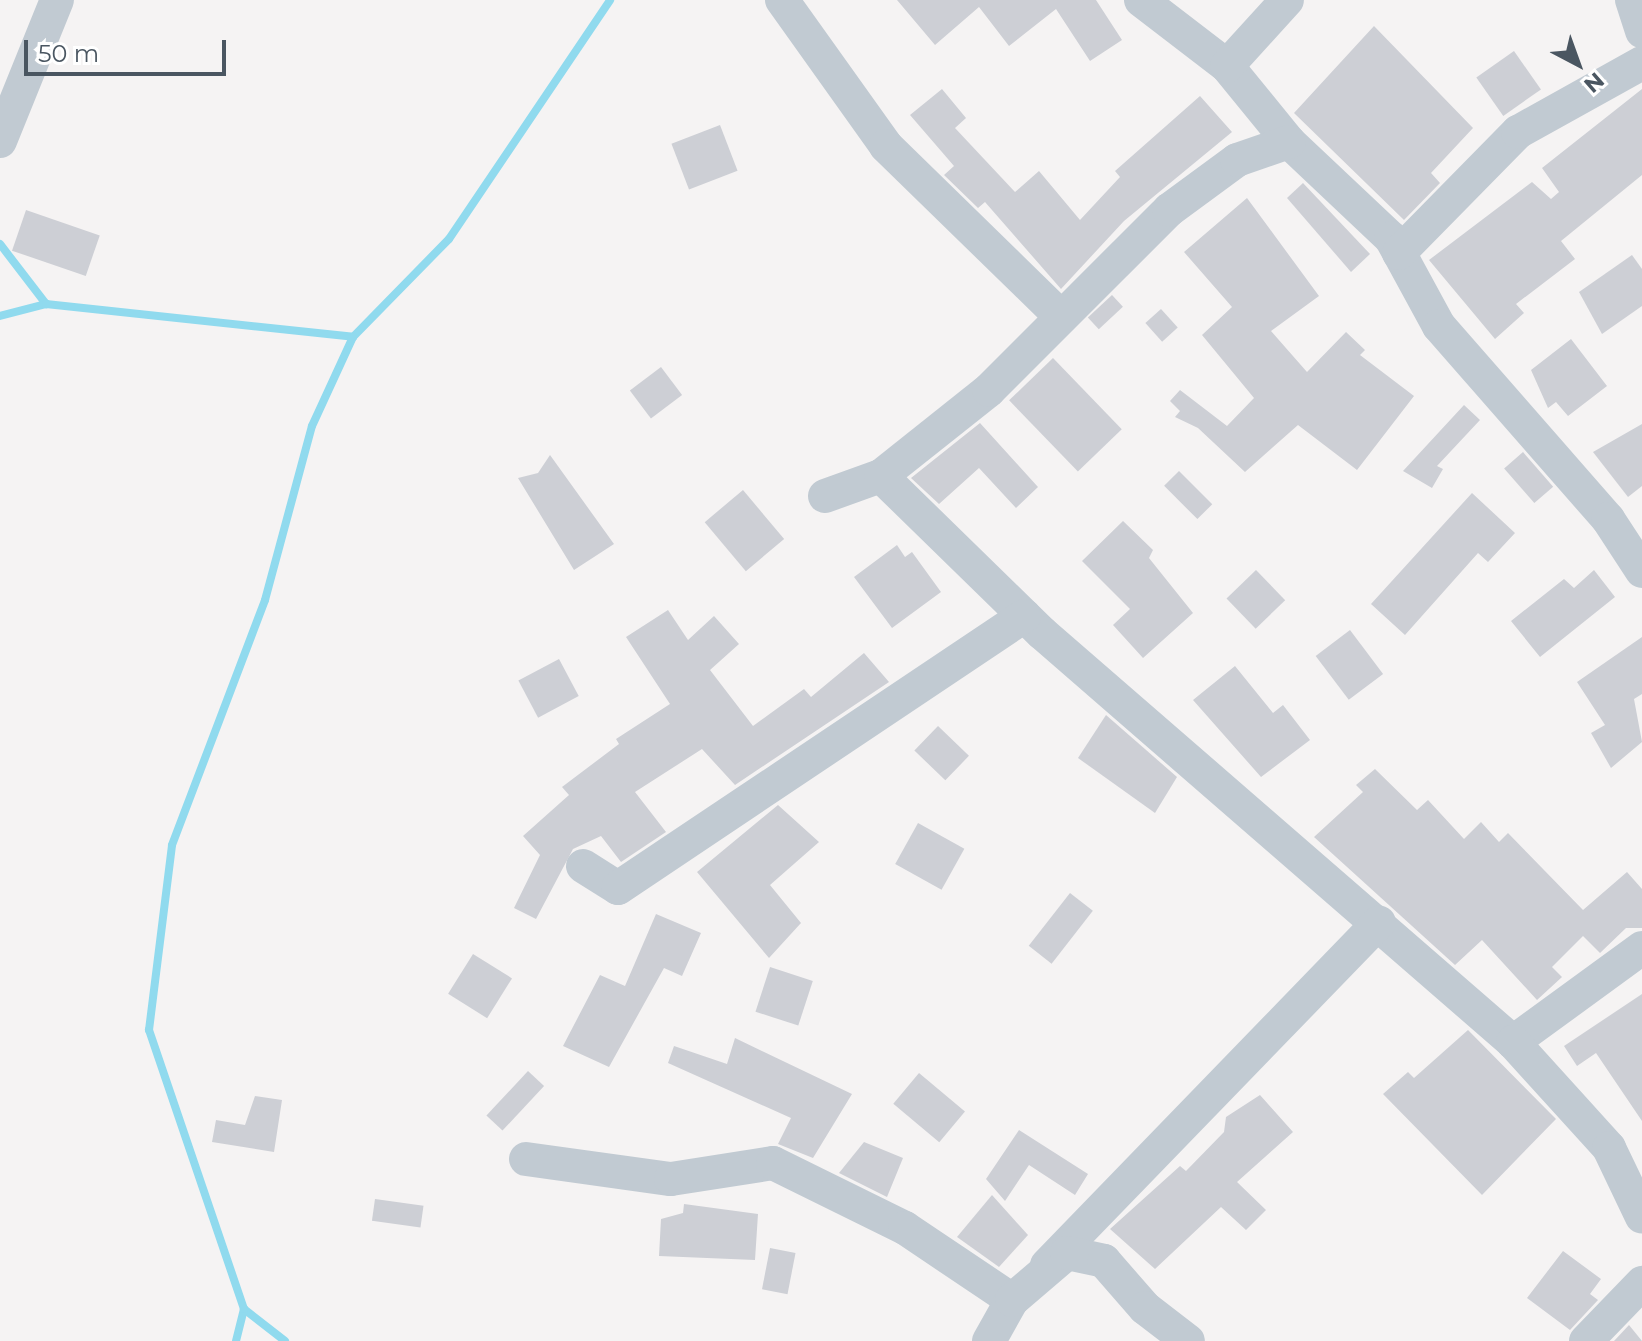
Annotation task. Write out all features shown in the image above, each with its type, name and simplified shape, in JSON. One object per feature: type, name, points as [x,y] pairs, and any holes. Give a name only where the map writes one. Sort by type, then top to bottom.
[{"type":"street","points":[[0,141],[57,0]]},
{"type":"street","points":[[782,0],[886,146],[1061,317]]},
{"type":"street","points":[[1141,0],[1227,66],[1289,142],[1366,211],[1399,253],[1439,326],[1608,519],[1642,571]]},
{"type":"street","points":[[1227,66],[1287,0]]},
{"type":"street","points":[[1632,0],[1642,31]]},
{"type":"street","points":[[1399,253],[1518,132],[1642,63]]},
{"type":"street","points":[[825,496],[881,476],[989,390],[1169,210],[1237,160],[1289,142]]},
{"type":"street","points":[[881,476],[1024,616],[1513,1042],[1609,1148],[1642,1217]]},
{"type":"street","points":[[583,866],[618,888],[1024,616]]},
{"type":"street","points":[[989,1341],[1012,1300],[1379,923]]},
{"type":"street","points":[[1513,1042],[1642,948]]},
{"type":"street","points":[[526,1159],[671,1179],[773,1163],[905,1228],[1012,1300]]},
{"type":"street","points":[[1047,1265],[1067,1253],[1104,1261],[1145,1308],[1188,1341]]},
{"type":"street","points":[[1586,1341],[1642,1283]]},
{"type":"building","points":[[897,0],[1096,0],[1122,40],[1090,61],[1056,9],[1009,46],[979,7],[935,45]]},
{"type":"building","points":[[1374,26],[1473,128],[1431,173],[1440,183],[1404,220],[1294,113]]},
{"type":"building","points":[[1514,51],[1541,90],[1503,116],[1476,77]]},
{"type":"building","points":[[942,89],[966,118],[955,128],[1015,192],[1039,171],[1080,220],[1120,177],[1115,171],[1200,96],[1232,132],[1124,221],[1061,289],[985,202],[978,208],[944,175],[954,166],[910,115]]},
{"type":"building","points":[[1642,89],[1642,175],[1561,241],[1575,259],[1516,304],[1524,313],[1495,339],[1429,260],[1532,182],[1551,199],[1559,192],[1542,168]]},
{"type":"building","points":[[720,125],[738,171],[689,189],[671,144]]},
{"type":"building","points":[[1303,183],[1370,254],[1351,272],[1287,198]]},
{"type":"building","points":[[1247,198],[1319,296],[1271,331],[1307,372],[1346,332],[1365,350],[1360,355],[1414,396],[1357,470],[1298,425],[1245,472],[1198,428],[1175,417],[1180,411],[1170,401],[1180,390],[1227,426],[1254,398],[1202,335],[1232,307],[1184,252]]},
{"type":"building","points":[[26,210],[100,235],[86,276],[12,251]]},
{"type":"building","points":[[1632,255],[1642,269],[1642,306],[1602,334],[1579,292]]},
{"type":"building","points":[[1112,295],[1123,307],[1099,329],[1088,318]]},
{"type":"building","points":[[1161,309],[1178,328],[1162,342],[1145,323]]},
{"type":"building","points":[[1571,339],[1607,386],[1568,416],[1556,402],[1548,408],[1531,370]]},
{"type":"building","points":[[1053,358],[1122,429],[1078,472],[1009,400]]},
{"type":"building","points":[[661,367],[682,395],[651,418],[630,390]]},
{"type":"building","points":[[1464,405],[1480,420],[1437,466],[1443,469],[1432,488],[1403,471]]},
{"type":"building","points":[[980,423],[1038,487],[1016,508],[979,468],[939,504],[911,478]]},
{"type":"building","points":[[1642,424],[1642,486],[1628,497],[1593,452]]},
{"type":"building","points":[[1523,452],[1553,487],[1534,503],[1504,468]]},
{"type":"building","points":[[550,455],[614,544],[574,570],[518,478],[538,473]]},
{"type":"building","points":[[1179,471],[1212,504],[1197,519],[1164,486]]},
{"type":"building","points":[[743,490],[784,539],[746,571],[705,522]]},
{"type":"building","points":[[1472,493],[1515,533],[1488,562],[1478,553],[1405,635],[1371,604]]},
{"type":"building","points":[[1123,521],[1153,550],[1149,558],[1193,613],[1143,658],[1113,625],[1130,609],[1082,561]]},
{"type":"building","points":[[897,545],[905,557],[912,552],[941,592],[892,628],[854,577]]},
{"type":"building","points":[[1256,570],[1285,600],[1256,629],[1227,598]]},
{"type":"building","points":[[1594,570],[1615,597],[1540,657],[1511,621],[1564,579],[1574,588]]},
{"type":"building","points":[[668,610],[688,640],[714,616],[739,644],[710,670],[753,726],[804,689],[811,697],[864,653],[889,682],[735,785],[702,749],[635,792],[666,832],[621,862],[601,836],[573,849],[536,919],[514,908],[540,855],[523,836],[569,795],[562,787],[619,744],[616,739],[670,704],[626,637]]},
{"type":"building","points":[[1350,630],[1383,674],[1349,700],[1316,656]]},
{"type":"building","points":[[1642,637],[1642,694],[1634,699],[1642,742],[1611,768],[1591,733],[1605,725],[1577,682]]},
{"type":"building","points":[[559,659],[579,696],[538,718],[518,681]]},
{"type":"building","points":[[1235,666],[1273,713],[1283,705],[1310,740],[1261,777],[1193,700]]},
{"type":"building","points":[[1106,715],[1177,777],[1155,813],[1078,758]]},
{"type":"building","points":[[938,726],[969,756],[945,780],[914,750]]},
{"type":"building","points":[[1375,769],[1417,810],[1428,800],[1464,839],[1481,822],[1499,842],[1508,833],[1583,910],[1627,872],[1642,889],[1642,928],[1626,928],[1600,953],[1583,936],[1552,967],[1562,977],[1537,1000],[1482,940],[1455,965],[1314,837],[1363,792],[1356,785]]},
{"type":"building","points":[[778,805],[819,842],[770,885],[801,923],[769,958],[697,872]]},
{"type":"building","points":[[918,823],[964,849],[942,890],[895,864]]},
{"type":"building","points":[[1070,893],[1093,911],[1052,964],[1029,946]]},
{"type":"building","points":[[656,914],[701,933],[682,976],[664,968],[609,1067],[563,1046],[600,975],[625,986]]},
{"type":"building","points":[[473,954],[512,978],[487,1018],[448,994]]},
{"type":"building","points":[[770,967],[813,981],[798,1026],[755,1012]]},
{"type":"building","points":[[1642,994],[1642,1121],[1596,1053],[1577,1066],[1564,1046]]},
{"type":"building","points":[[1468,1030],[1556,1119],[1482,1195],[1383,1094],[1408,1072],[1414,1078]]},
{"type":"building","points":[[735,1038],[852,1094],[813,1158],[778,1144],[791,1118],[668,1063],[674,1046],[727,1064]]},
{"type":"building","points":[[528,1071],[544,1086],[502,1131],[486,1116]]},
{"type":"building","points":[[919,1073],[965,1112],[939,1142],[893,1104]]},
{"type":"building","points":[[1260,1095],[1293,1132],[1237,1182],[1266,1210],[1246,1230],[1221,1207],[1155,1269],[1110,1229],[1180,1166],[1186,1171],[1224,1132],[1226,1117]]},
{"type":"building","points":[[255,1096],[282,1100],[274,1152],[212,1142],[216,1120],[245,1125]]},
{"type":"building","points":[[1019,1130],[1088,1174],[1075,1195],[1029,1165],[1005,1201],[986,1179]]},
{"type":"building","points":[[864,1142],[903,1158],[887,1197],[839,1173]]},
{"type":"building","points":[[992,1195],[1028,1235],[999,1267],[957,1237]]},
{"type":"building","points":[[375,1199],[424,1206],[420,1228],[372,1221]]},
{"type":"building","points":[[684,1204],[758,1214],[755,1260],[659,1256],[661,1219],[683,1213]]},
{"type":"building","points":[[770,1248],[796,1253],[788,1294],[762,1289]]},
{"type":"building","points":[[1563,1251],[1601,1279],[1590,1294],[1598,1300],[1570,1330],[1527,1298]]},
{"type":"building","points":[[1629,1325],[1642,1341],[1614,1341]]},
{"type":"waterway","points":[[0,316],[46,304],[353,337],[449,239],[610,0]]},
{"type":"waterway","points":[[0,244],[46,304]]},
{"type":"waterway","points":[[236,1341],[244,1309],[149,1030],[172,845],[265,600],[312,426],[353,337]]},
{"type":"waterway","points":[[244,1309],[285,1341]]}]
